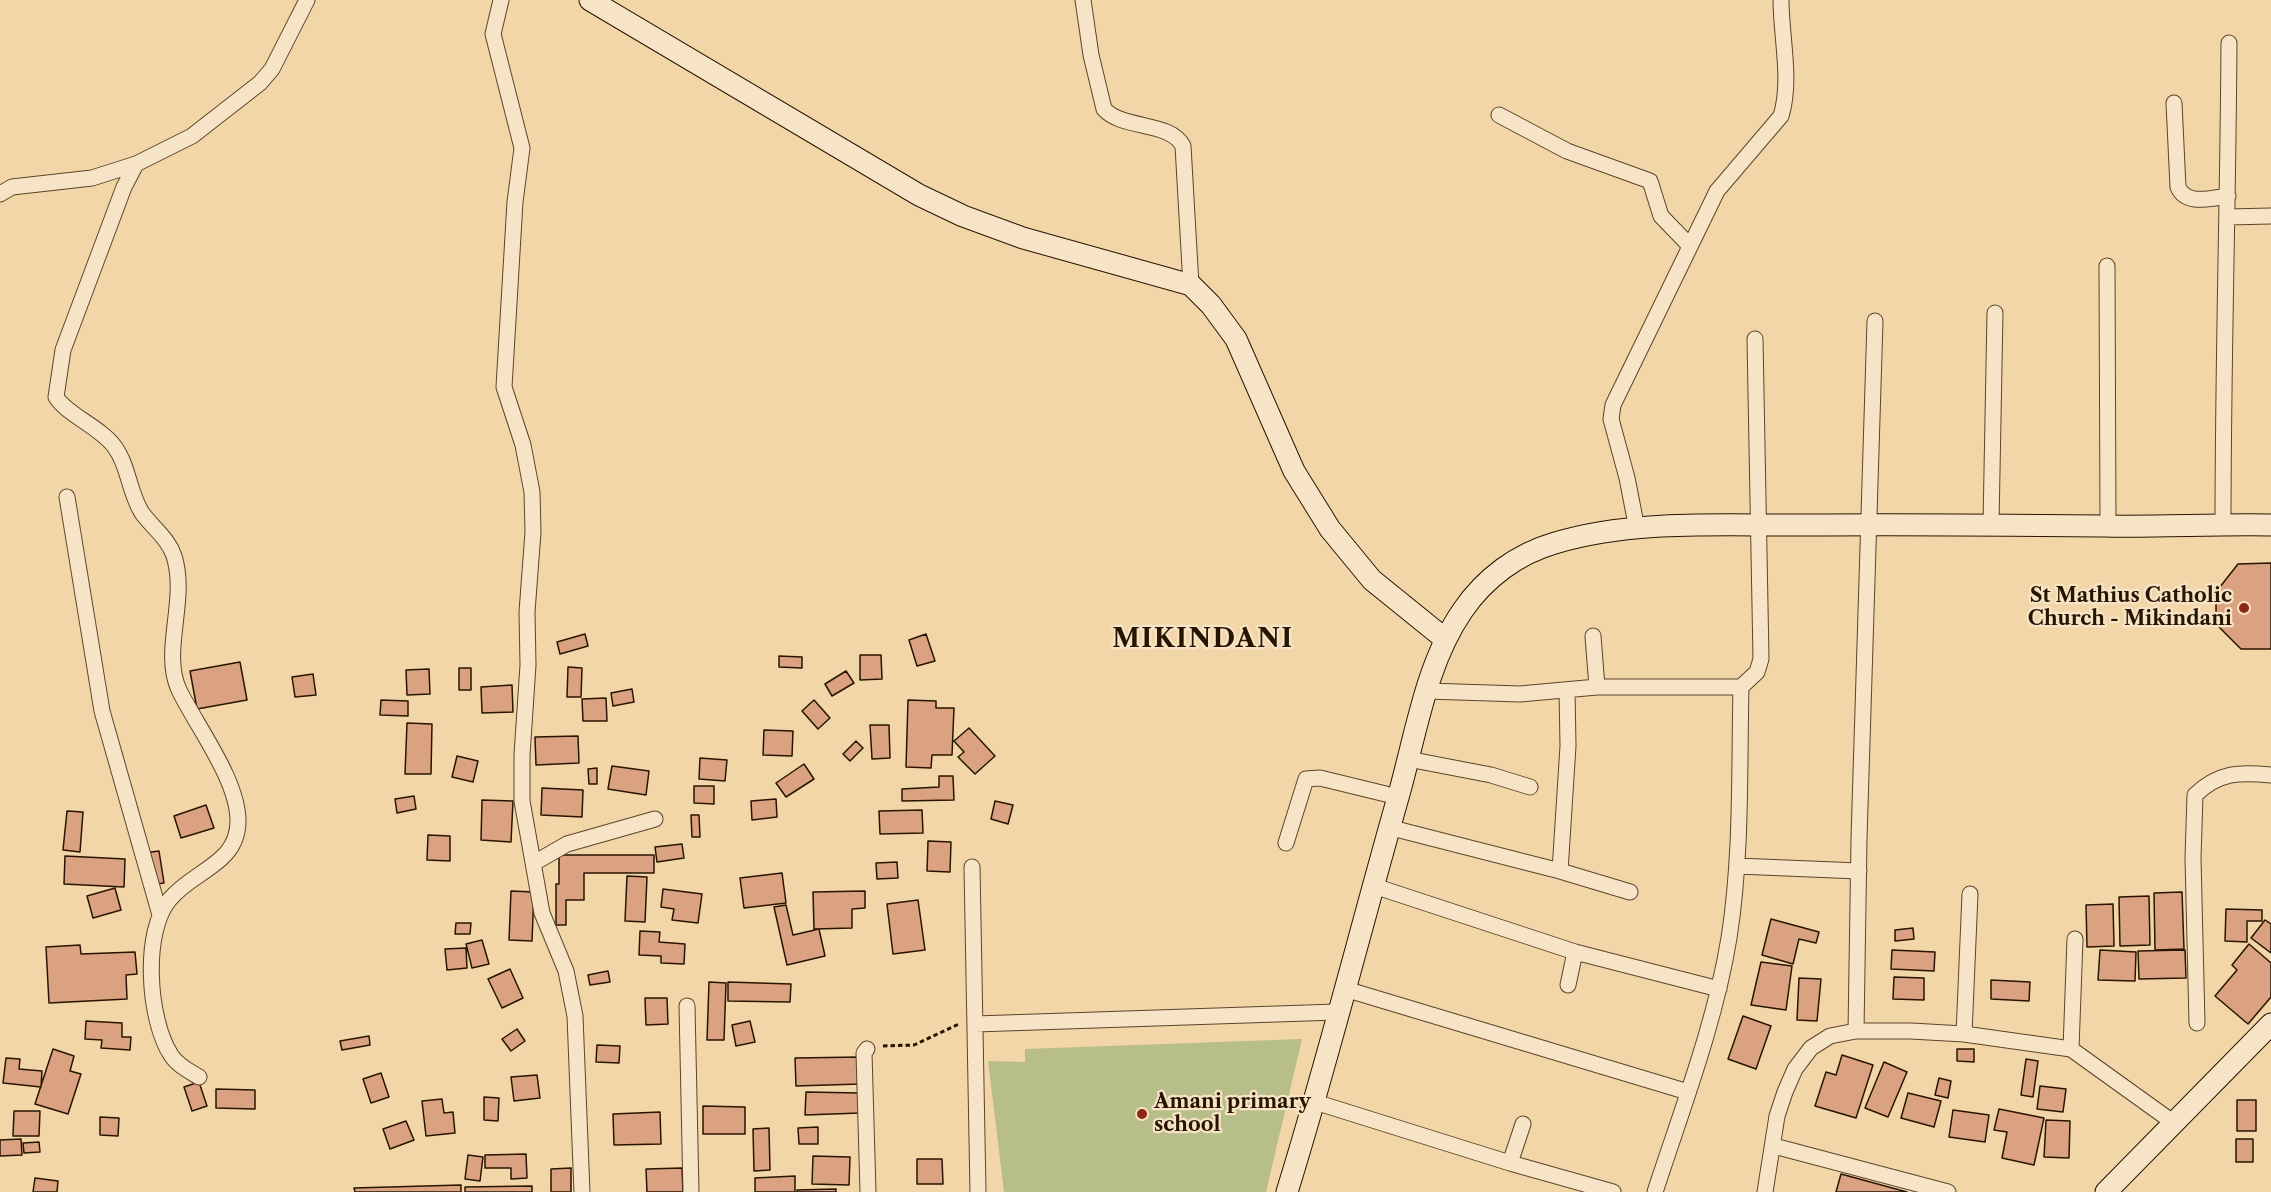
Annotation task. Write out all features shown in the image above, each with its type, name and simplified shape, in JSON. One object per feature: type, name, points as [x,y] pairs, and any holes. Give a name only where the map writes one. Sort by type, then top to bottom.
[{"type":"street","points":[[0,194],[12,188],[92,178],[136,164],[192,136],[260,83],[272,69],[307,0]]},
{"type":"street","points":[[501,0],[493,34],[522,148],[515,202],[504,387],[523,445],[532,492],[533,532],[527,612],[528,665],[522,755],[522,801],[542,913],[566,971],[575,1016],[582,1192]]},
{"type":"street","points":[[590,0],[919,195],[963,216],[1023,238],[1191,285],[1218,314],[1236,339],[1294,471],[1330,529],[1372,580],[1445,639]]},
{"type":"street","points":[[1083,0],[1091,55],[1104,109],[1115,118],[1173,134],[1183,146],[1191,285]]},
{"type":"street","points":[[1637,529],[1612,412],[1615,399],[1718,191],[1781,116],[1785,103],[1785,83],[1781,0]]},
{"type":"street","points":[[2223,524],[2224,288],[2228,217],[2229,43]]},
{"type":"street","points":[[2174,103],[2178,187],[2181,194],[2190,199],[2228,196]]},
{"type":"street","points":[[1498,115],[1568,150],[1650,181],[1661,216],[1690,246]]},
{"type":"street","points":[[136,164],[124,187],[63,351],[56,397],[84,418],[114,447],[142,512],[172,549],[179,591],[173,674],[179,690],[235,796],[237,835],[231,849],[218,862],[188,882],[169,899],[160,915],[155,932],[152,997],[165,1044],[172,1058],[199,1077]]},
{"type":"street","points":[[2228,217],[2271,216]]},
{"type":"street","points":[[2107,266],[2108,526]]},
{"type":"street","points":[[1991,524],[1995,313]]},
{"type":"street","points":[[1856,1032],[1875,321]]},
{"type":"street","points":[[1427,691],[1520,694],[1598,687],[1741,687],[1757,672],[1761,659],[1755,339]]},
{"type":"street","points":[[67,497],[102,711],[160,915]]},
{"type":"street","points":[[1287,1192],[1315,1102],[1371,885],[1398,798],[1427,691],[1445,639],[1463,609],[1486,583],[1515,560],[1551,544],[1590,534],[1637,529],[1870,524],[2271,525]]},
{"type":"street","points":[[1593,636],[1598,687]]},
{"type":"street","points":[[1655,1192],[1719,989],[1729,937],[1737,866],[1741,687]]},
{"type":"street","points":[[1560,871],[1568,746],[1568,690]]},
{"type":"street","points":[[1408,759],[1491,775],[1530,787]]},
{"type":"street","points":[[2197,1023],[2193,858],[2195,795],[2210,781],[2226,776],[2271,775]]},
{"type":"street","points":[[1286,843],[1306,779],[1320,778],[1398,798]]},
{"type":"street","points":[[534,862],[567,844],[655,819]]},
{"type":"street","points":[[1388,827],[1560,871],[1630,892]]},
{"type":"street","points":[[1737,866],[1859,871]]},
{"type":"street","points":[[972,867],[978,1192]]},
{"type":"street","points":[[1371,885],[1575,952],[1719,989]]},
{"type":"street","points":[[1964,1034],[1970,894]]},
{"type":"street","points":[[2071,1049],[2076,939]]},
{"type":"street","points":[[1568,985],[1575,952]]},
{"type":"street","points":[[1345,989],[1688,1092]]},
{"type":"street","points":[[687,1006],[691,1192]]},
{"type":"street","points":[[975,1024],[1337,1012]]},
{"type":"street","points":[[2106,1192],[2271,1024]]},
{"type":"street","points":[[1765,1192],[1778,1116],[1795,1069],[1811,1048],[1830,1036],[1856,1032],[1964,1034],[2071,1049],[2174,1123]]},
{"type":"street","points":[[867,1049],[864,1053],[868,1192]]},
{"type":"street","points":[[1315,1102],[1510,1163],[1613,1192]]},
{"type":"street","points":[[1510,1163],[1523,1124]]},
{"type":"street","points":[[1774,1146],[1948,1192]]},
{"type":"path","points":[[867,1049],[914,1044],[958,1024],[975,1024]]},
{"type":"green space","name":"Amani primary school","points":[[1302,1039],[1266,1192],[1004,1192],[988,1061],[1025,1062],[1025,1049]]},
{"type":"building","name":"St Mathius Catholic Church - Mikindani","points":[[2271,563],[2271,649],[2241,649],[2216,624],[2216,592],[2238,564]]},
{"type":"building","points":[[585,634],[588,646],[560,654],[557,642]]},
{"type":"building","points":[[926,634],[935,661],[917,666],[909,640]]},
{"type":"building","points":[[860,655],[881,655],[882,679],[860,680]]},
{"type":"building","points":[[779,656],[802,657],[802,668],[779,667]]},
{"type":"building","points":[[240,662],[247,700],[197,709],[190,671]]},
{"type":"building","points":[[568,667],[582,668],[581,697],[567,697]]},
{"type":"building","points":[[459,668],[471,668],[471,690],[459,690]]},
{"type":"building","points":[[429,669],[430,694],[407,695],[406,670]]},
{"type":"building","points":[[846,671],[854,683],[832,696],[825,684]]},
{"type":"building","points":[[313,674],[316,695],[295,697],[292,677]]},
{"type":"building","points":[[512,685],[513,712],[482,713],[481,687]]},
{"type":"building","points":[[632,689],[634,702],[613,706],[611,693]]},
{"type":"building","points":[[606,698],[607,721],[583,721],[582,699]]},
{"type":"building","points":[[381,700],[408,701],[408,716],[380,715]]},
{"type":"building","points":[[814,700],[830,718],[818,729],[802,711]]},
{"type":"building","points":[[908,700],[936,701],[936,708],[954,708],[952,755],[932,755],[931,768],[906,767]]},
{"type":"building","points":[[407,723],[432,724],[431,774],[405,774]]},
{"type":"building","points":[[870,725],[889,725],[890,758],[872,759]]},
{"type":"building","points":[[969,728],[995,756],[975,774],[958,757],[964,752],[954,741]]},
{"type":"building","points":[[764,730],[793,731],[792,756],[763,755]]},
{"type":"building","points":[[578,736],[579,763],[536,765],[535,737]]},
{"type":"building","points":[[856,741],[863,748],[850,761],[843,754]]},
{"type":"building","points":[[457,756],[478,761],[473,782],[452,777]]},
{"type":"building","points":[[700,758],[727,760],[725,781],[699,779]]},
{"type":"building","points":[[804,764],[814,779],[786,797],[776,783]]},
{"type":"building","points":[[612,766],[649,771],[646,795],[608,789]]},
{"type":"building","points":[[597,768],[597,784],[589,784],[588,769]]},
{"type":"building","points":[[939,776],[953,776],[954,800],[902,801],[902,789],[939,787]]},
{"type":"building","points":[[694,786],[714,786],[714,804],[694,803]]},
{"type":"building","points":[[542,788],[583,790],[582,817],[541,815]]},
{"type":"building","points":[[414,796],[416,809],[397,813],[395,799]]},
{"type":"building","points":[[776,799],[777,817],[752,820],[751,801]]},
{"type":"building","points":[[482,800],[513,801],[511,842],[481,840]]},
{"type":"building","points":[[995,801],[1013,805],[1008,824],[991,819]]},
{"type":"building","points":[[206,805],[214,828],[181,838],[174,816]]},
{"type":"building","points":[[922,810],[923,833],[880,834],[879,811]]},
{"type":"building","points":[[67,811],[83,812],[80,852],[63,850]]},
{"type":"building","points":[[691,815],[699,815],[700,837],[692,837]]},
{"type":"building","points":[[428,835],[450,836],[450,861],[427,860]]},
{"type":"building","points":[[928,841],[951,842],[950,872],[927,871]]},
{"type":"building","points":[[682,844],[684,858],[657,862],[655,847]]},
{"type":"building","points":[[159,851],[164,883],[149,885],[144,853]]},
{"type":"building","points":[[559,855],[654,855],[654,873],[584,873],[584,900],[566,900],[566,925],[556,925]]},
{"type":"building","points":[[65,856],[125,859],[124,887],[64,884]]},
{"type":"building","points":[[897,862],[898,878],[877,879],[876,863]]},
{"type":"building","points":[[782,873],[786,903],[744,908],[740,878]]},
{"type":"building","points":[[627,876],[647,877],[645,922],[625,921]]},
{"type":"building","points":[[115,888],[121,910],[93,918],[87,896]]},
{"type":"building","points":[[663,889],[702,894],[698,923],[672,920],[674,909],[661,907]]},
{"type":"building","points":[[511,891],[534,892],[532,941],[509,940]]},
{"type":"building","points":[[865,891],[865,908],[852,909],[852,928],[814,929],[813,892]]},
{"type":"building","points":[[2182,892],[2184,949],[2155,950],[2154,893]]},
{"type":"building","points":[[2149,896],[2150,945],[2120,946],[2119,897]]},
{"type":"building","points":[[918,900],[925,950],[893,954],[887,904]]},
{"type":"building","points":[[2113,904],[2114,946],[2087,947],[2086,905]]},
{"type":"building","points":[[786,905],[793,935],[819,929],[825,956],[787,965],[774,907]]},
{"type":"building","points":[[2226,909],[2262,910],[2262,921],[2247,921],[2247,942],[2225,941]]},
{"type":"building","points":[[1771,919],[1819,932],[1816,943],[1799,939],[1793,964],[1762,955]]},
{"type":"building","points":[[2265,920],[2271,924],[2271,953],[2251,938]]},
{"type":"building","points":[[456,923],[471,923],[470,934],[455,934]]},
{"type":"building","points":[[1913,928],[1914,939],[1895,941],[1895,930]]},
{"type":"building","points":[[640,931],[660,932],[659,942],[685,944],[684,964],[661,963],[661,956],[639,955]]},
{"type":"building","points":[[482,940],[489,964],[472,968],[466,944]]},
{"type":"building","points":[[2249,944],[2271,963],[2271,997],[2248,1024],[2215,996],[2237,970],[2232,965]]},
{"type":"building","points":[[80,945],[81,954],[135,952],[137,974],[126,975],[127,999],[49,1003],[46,947]]},
{"type":"building","points":[[466,948],[467,968],[447,970],[445,949]]},
{"type":"building","points":[[1892,950],[1935,952],[1934,971],[1891,969]]},
{"type":"building","points":[[2100,950],[2136,952],[2135,981],[2098,980]]},
{"type":"building","points":[[2185,950],[2186,978],[2139,979],[2138,951]]},
{"type":"building","points":[[1761,962],[1792,966],[1786,1010],[1751,1005]]},
{"type":"building","points":[[510,969],[523,998],[502,1008],[488,979]]},
{"type":"building","points":[[608,971],[610,982],[590,985],[588,975]]},
{"type":"building","points":[[1894,977],[1924,978],[1924,1000],[1893,999]]},
{"type":"building","points":[[1799,978],[1821,979],[1817,1021],[1797,1020]]},
{"type":"building","points":[[1991,980],[2030,982],[2029,1001],[1991,999]]},
{"type":"building","points":[[709,982],[726,983],[724,1040],[707,1040]]},
{"type":"building","points":[[728,982],[791,984],[790,1002],[728,1001]]},
{"type":"building","points":[[645,998],[667,998],[668,1024],[646,1025]]},
{"type":"building","points":[[1743,1016],[1771,1026],[1756,1069],[1728,1059]]},
{"type":"building","points":[[86,1021],[122,1023],[122,1037],[131,1037],[130,1050],[101,1048],[102,1040],[85,1039]]},
{"type":"building","points":[[750,1021],[755,1042],[736,1046],[732,1025]]},
{"type":"building","points":[[517,1029],[525,1041],[511,1051],[502,1039]]},
{"type":"building","points":[[369,1036],[370,1045],[342,1050],[340,1041]]},
{"type":"building","points":[[597,1045],[620,1046],[619,1063],[596,1062]]},
{"type":"building","points":[[53,1049],[74,1056],[70,1071],[81,1074],[68,1114],[35,1104]]},
{"type":"building","points":[[1957,1049],[1974,1049],[1974,1062],[1957,1061]]},
{"type":"building","points":[[1842,1055],[1873,1065],[1856,1118],[1815,1106],[1826,1072],[1836,1075]]},
{"type":"building","points":[[860,1057],[860,1084],[796,1086],[795,1058]]},
{"type":"building","points":[[6,1058],[20,1059],[19,1069],[42,1071],[41,1087],[3,1083]]},
{"type":"building","points":[[2026,1059],[2038,1061],[2033,1097],[2021,1095]]},
{"type":"building","points":[[1884,1062],[1907,1072],[1888,1117],[1865,1108]]},
{"type":"building","points":[[381,1073],[389,1097],[371,1103],[363,1079]]},
{"type":"building","points":[[537,1075],[540,1098],[514,1101],[511,1077]]},
{"type":"building","points":[[1939,1078],[1951,1081],[1948,1098],[1935,1095]]},
{"type":"building","points":[[199,1082],[207,1106],[192,1111],[184,1087]]},
{"type":"building","points":[[2040,1086],[2066,1089],[2063,1112],[2037,1109]]},
{"type":"building","points":[[216,1089],[255,1090],[255,1109],[216,1108]]},
{"type":"building","points":[[806,1092],[860,1093],[860,1113],[805,1115]]},
{"type":"building","points":[[1908,1093],[1941,1101],[1934,1127],[1901,1118]]},
{"type":"building","points":[[484,1097],[499,1098],[498,1121],[484,1120]]},
{"type":"building","points":[[442,1099],[444,1113],[453,1112],[455,1133],[426,1136],[422,1101]]},
{"type":"building","points":[[2237,1100],[2256,1100],[2256,1131],[2237,1131]]},
{"type":"building","points":[[703,1106],[745,1107],[745,1134],[703,1134]]},
{"type":"building","points":[[1999,1109],[2044,1118],[2034,1165],[2002,1158],[2007,1132],[1994,1130]]},
{"type":"building","points":[[1953,1110],[1989,1115],[1985,1142],[1949,1137]]},
{"type":"building","points":[[14,1111],[40,1111],[39,1136],[13,1136]]},
{"type":"building","points":[[660,1112],[661,1144],[614,1145],[613,1114]]},
{"type":"building","points":[[100,1117],[119,1118],[118,1136],[100,1135]]},
{"type":"building","points":[[2046,1120],[2070,1121],[2069,1158],[2044,1157]]},
{"type":"building","points":[[406,1121],[414,1140],[390,1149],[383,1129]]},
{"type":"building","points":[[818,1127],[818,1144],[799,1144],[798,1128]]},
{"type":"building","points":[[769,1128],[770,1170],[754,1171],[753,1129]]},
{"type":"building","points":[[21,1139],[22,1155],[0,1156],[0,1140]]},
{"type":"building","points":[[2236,1139],[2253,1139],[2253,1162],[2236,1162]]},
{"type":"building","points":[[39,1142],[40,1152],[24,1153],[23,1143]]},
{"type":"building","points":[[526,1154],[527,1178],[511,1179],[511,1168],[485,1168],[485,1155]]},
{"type":"building","points":[[468,1155],[483,1157],[480,1181],[465,1179]]},
{"type":"building","points":[[813,1156],[850,1157],[849,1185],[812,1184]]},
{"type":"building","points":[[917,1159],[942,1159],[943,1184],[917,1184]]},
{"type":"building","points":[[571,1168],[571,1192],[551,1192],[551,1169]]},
{"type":"building","points":[[682,1168],[683,1192],[647,1192],[646,1169]]},
{"type":"building","points":[[1841,1174],[1907,1192],[1836,1192]]},
{"type":"building","points":[[795,1176],[795,1192],[755,1192],[755,1178]]},
{"type":"building","points":[[35,1178],[58,1181],[57,1192],[33,1192]]},
{"type":"building","points":[[461,1185],[461,1192],[355,1192],[354,1188]]},
{"type":"building","points":[[532,1186],[532,1192],[465,1192],[465,1187]]},
{"type":"building","points":[[836,1189],[836,1192],[797,1192],[797,1190]]},
{"type":"place","name":"St Mathius Catholic Church - Mikindani","points":[[2244,608]]},
{"type":"place","name":"Amani primary school","points":[[1142,1114]]},
{"type":"district","name":"MIKINDANI","points":[[1203,639]]}]
